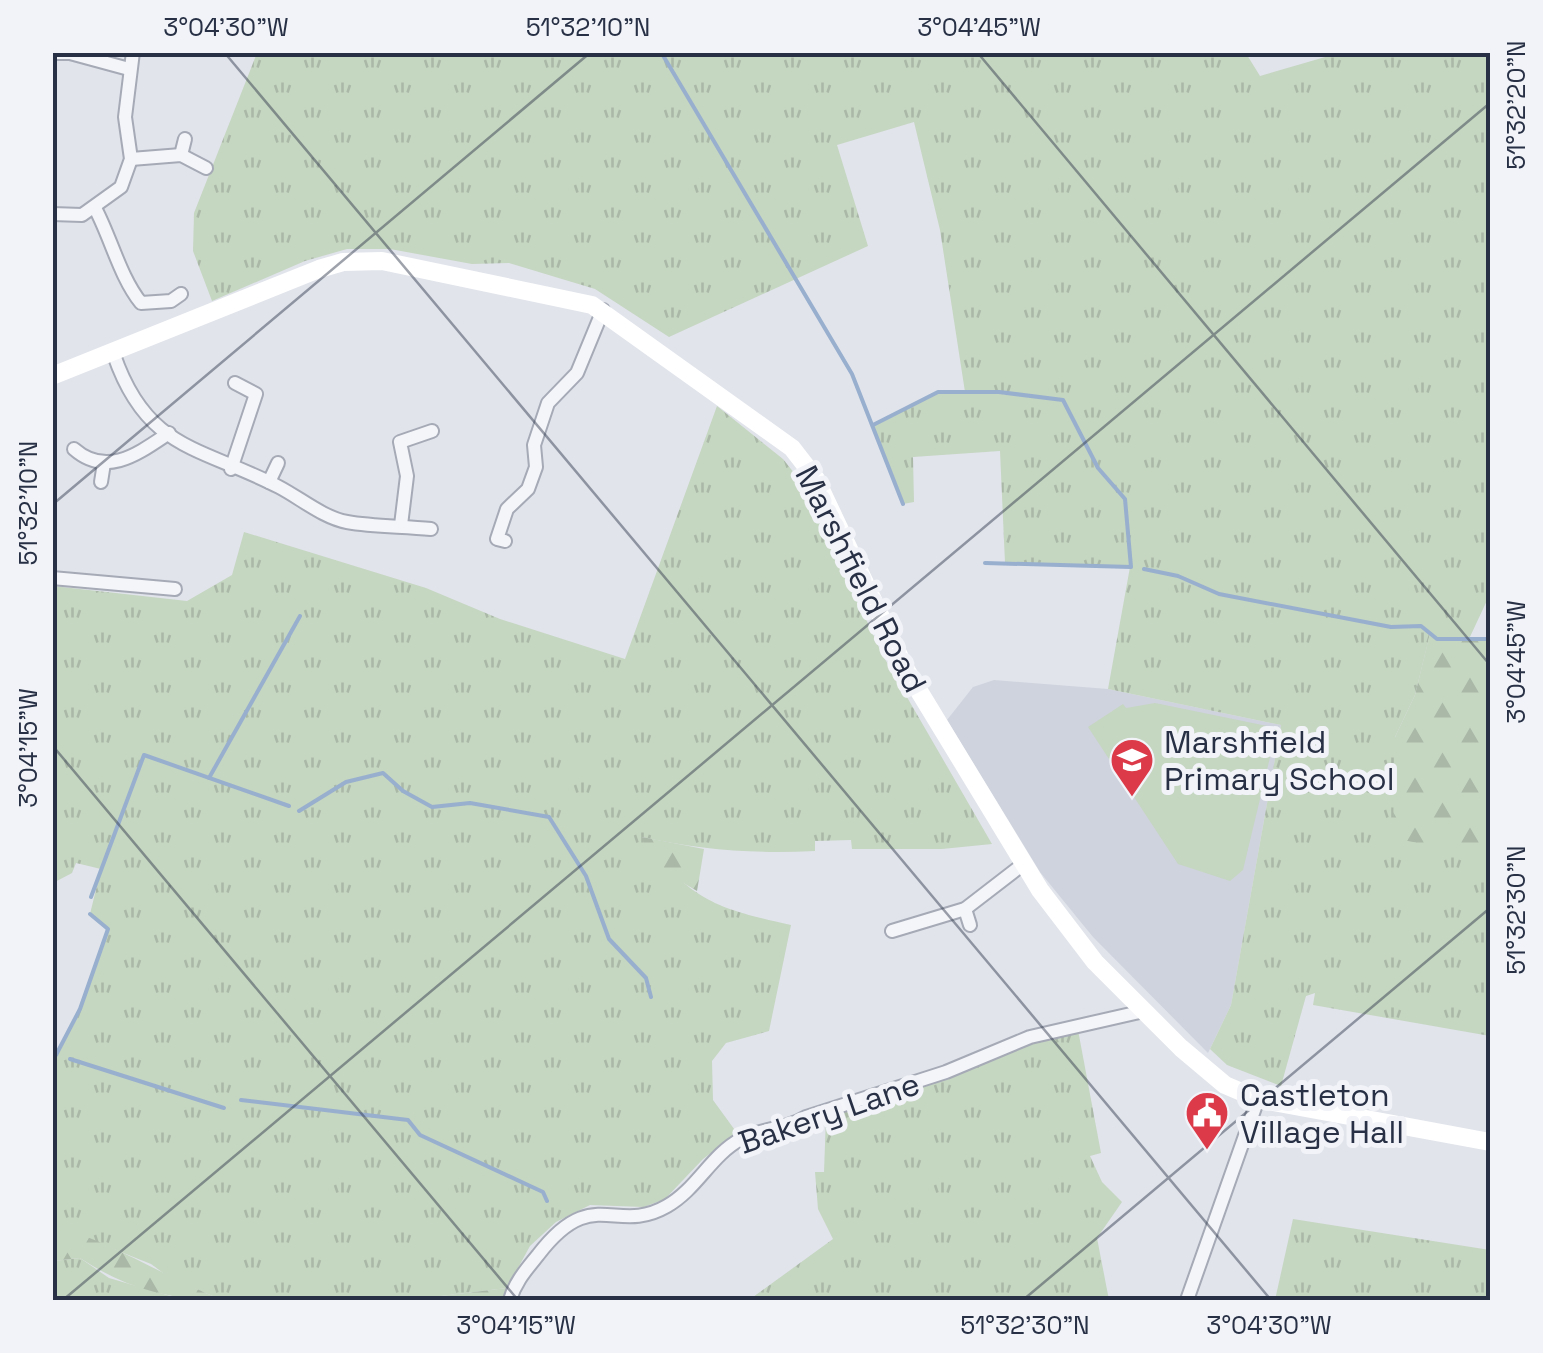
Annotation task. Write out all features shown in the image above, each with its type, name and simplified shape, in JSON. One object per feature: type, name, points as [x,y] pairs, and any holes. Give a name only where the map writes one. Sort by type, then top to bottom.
[{"type":"street","points":[[52,52],[70,52],[129,69]]},
{"type":"street","points":[[52,214],[82,215],[121,187],[131,158],[125,118],[132,52]]},
{"type":"street","points":[[181,155],[185,139]]},
{"type":"street","points":[[131,158],[181,155],[206,168]]},
{"type":"street","points":[[95,208],[111,249],[123,264],[130,289],[142,303],[171,301],[181,294]]},
{"type":"street","name":"Marshfield Road","points":[[52,376],[114,355],[319,269],[362,260],[405,264],[603,310],[792,448],[801,459],[816,479],[905,668],[1022,864],[1096,962],[1144,1011],[1225,1085],[1258,1099],[1490,1142]]},
{"type":"street","points":[[505,541],[497,538],[507,509],[528,488],[536,467],[534,445],[548,402],[577,373],[603,310]]},
{"type":"street","points":[[114,355],[126,390],[146,415],[194,452],[269,482],[342,522],[431,528]]},
{"type":"street","points":[[231,469],[256,394],[234,383]]},
{"type":"street","points":[[401,526],[407,476],[400,442],[432,431]]},
{"type":"street","points":[[74,449],[87,460],[104,463],[130,458],[169,434]]},
{"type":"street","points":[[101,482],[104,463]]},
{"type":"street","points":[[269,482],[278,464]]},
{"type":"street","points":[[52,578],[176,590]]},
{"type":"street","points":[[892,932],[964,909],[1022,864]]},
{"type":"street","points":[[964,909],[970,925]]},
{"type":"street","name":"Bakery Lane","points":[[510,1300],[514,1286],[554,1234],[577,1216],[664,1208],[718,1155],[742,1139],[765,1130],[785,1130],[806,1117],[946,1072],[1030,1037],[1144,1011]]},
{"type":"street","points":[[1187,1300],[1258,1099]]},
{"type":"shaded area","name":"Marshfield Primary School","points":[[994,680],[1108,689],[1281,725],[1231,1005],[1208,1053],[1093,937],[1040,872],[947,720],[973,687]]},
{"type":"green space","points":[[1255,52],[1247,55],[1260,76],[1339,53],[1490,53],[1490,594],[1469,639],[1437,639],[1430,634],[1415,695],[1395,737],[1487,857],[1490,792],[1490,1036],[1313,1005],[1315,993],[1306,996],[1281,1086],[1227,1065],[1210,1049],[1231,1005],[1281,725],[1108,689],[1130,567],[1005,563],[1000,451],[913,457],[914,502],[903,504],[873,425],[938,392],[965,392],[940,230],[914,122],[837,145],[868,246],[669,337],[595,289],[509,263],[472,264],[390,249],[347,249],[305,261],[212,301],[193,251],[194,213],[257,53]]},
{"type":"green space","points":[[717,406],[783,459],[806,488],[882,654],[992,844],[942,849],[852,849],[851,840],[815,841],[815,851],[771,852],[706,848],[642,837],[675,875],[706,898],[742,913],[791,925],[769,1031],[726,1043],[712,1061],[713,1100],[737,1133],[703,1159],[665,1199],[644,1207],[590,1205],[556,1222],[530,1246],[507,1288],[407,1300],[222,1300],[170,1278],[151,1264],[53,1225],[53,1054],[57,1055],[80,1009],[108,929],[90,914],[101,869],[76,863],[72,873],[53,883],[53,586],[187,601],[232,575],[244,532],[426,588],[500,619],[625,659]]},
{"type":"green space","points":[[1430,633],[1438,639],[1490,639],[1488,857],[1393,838],[1395,737],[1415,695]]},
{"type":"green space","points":[[1155,703],[1277,728],[1243,870],[1230,881],[1178,864],[1088,727],[1123,704],[1126,708]]},
{"type":"green space","points":[[642,837],[704,849],[697,891],[651,864]]},
{"type":"green space","points":[[1078,1030],[1101,1153],[1090,1156],[1102,1182],[1122,1202],[1097,1238],[1109,1300],[749,1300],[833,1239],[818,1209],[815,1172],[824,1172],[826,1116],[1005,1048]]},
{"type":"green space","points":[[1293,1219],[1490,1250],[1490,1300],[1275,1300]]},
{"type":"green space","points":[[53,1225],[97,1241],[222,1300],[184,1298],[148,1290],[113,1277],[80,1258],[53,1261]]},
{"type":"green space","points":[[80,1258],[109,1278],[184,1300],[53,1300],[53,1261]]},
{"type":"green space","points":[[507,1288],[502,1300],[407,1300]]},
{"type":"waterway","points":[[661,52],[852,374],[903,504]]},
{"type":"waterway","points":[[873,425],[938,392],[999,392],[1063,400],[1098,468],[1125,499],[1131,567],[985,563]]},
{"type":"waterway","points":[[1144,569],[1178,576],[1219,594],[1391,627],[1421,626],[1437,639],[1490,639]]},
{"type":"waterway","points":[[209,778],[300,616]]},
{"type":"waterway","points":[[91,897],[144,755],[289,806]]},
{"type":"waterway","points":[[299,811],[346,782],[383,773],[403,791],[432,807],[470,803],[549,817],[586,876],[609,939],[646,978],[651,997]]},
{"type":"waterway","points":[[52,1054],[56,1055],[80,1009],[108,929],[90,914]]},
{"type":"waterway","points":[[70,1059],[224,1108]]},
{"type":"waterway","points":[[241,1100],[408,1120],[420,1135],[543,1192],[547,1201]]},
{"type":"place","name":"Marshfield Primary School","points":[[1132,798]]},
{"type":"place","name":"Castleton Village Hall","points":[[1207,1151]]}]
